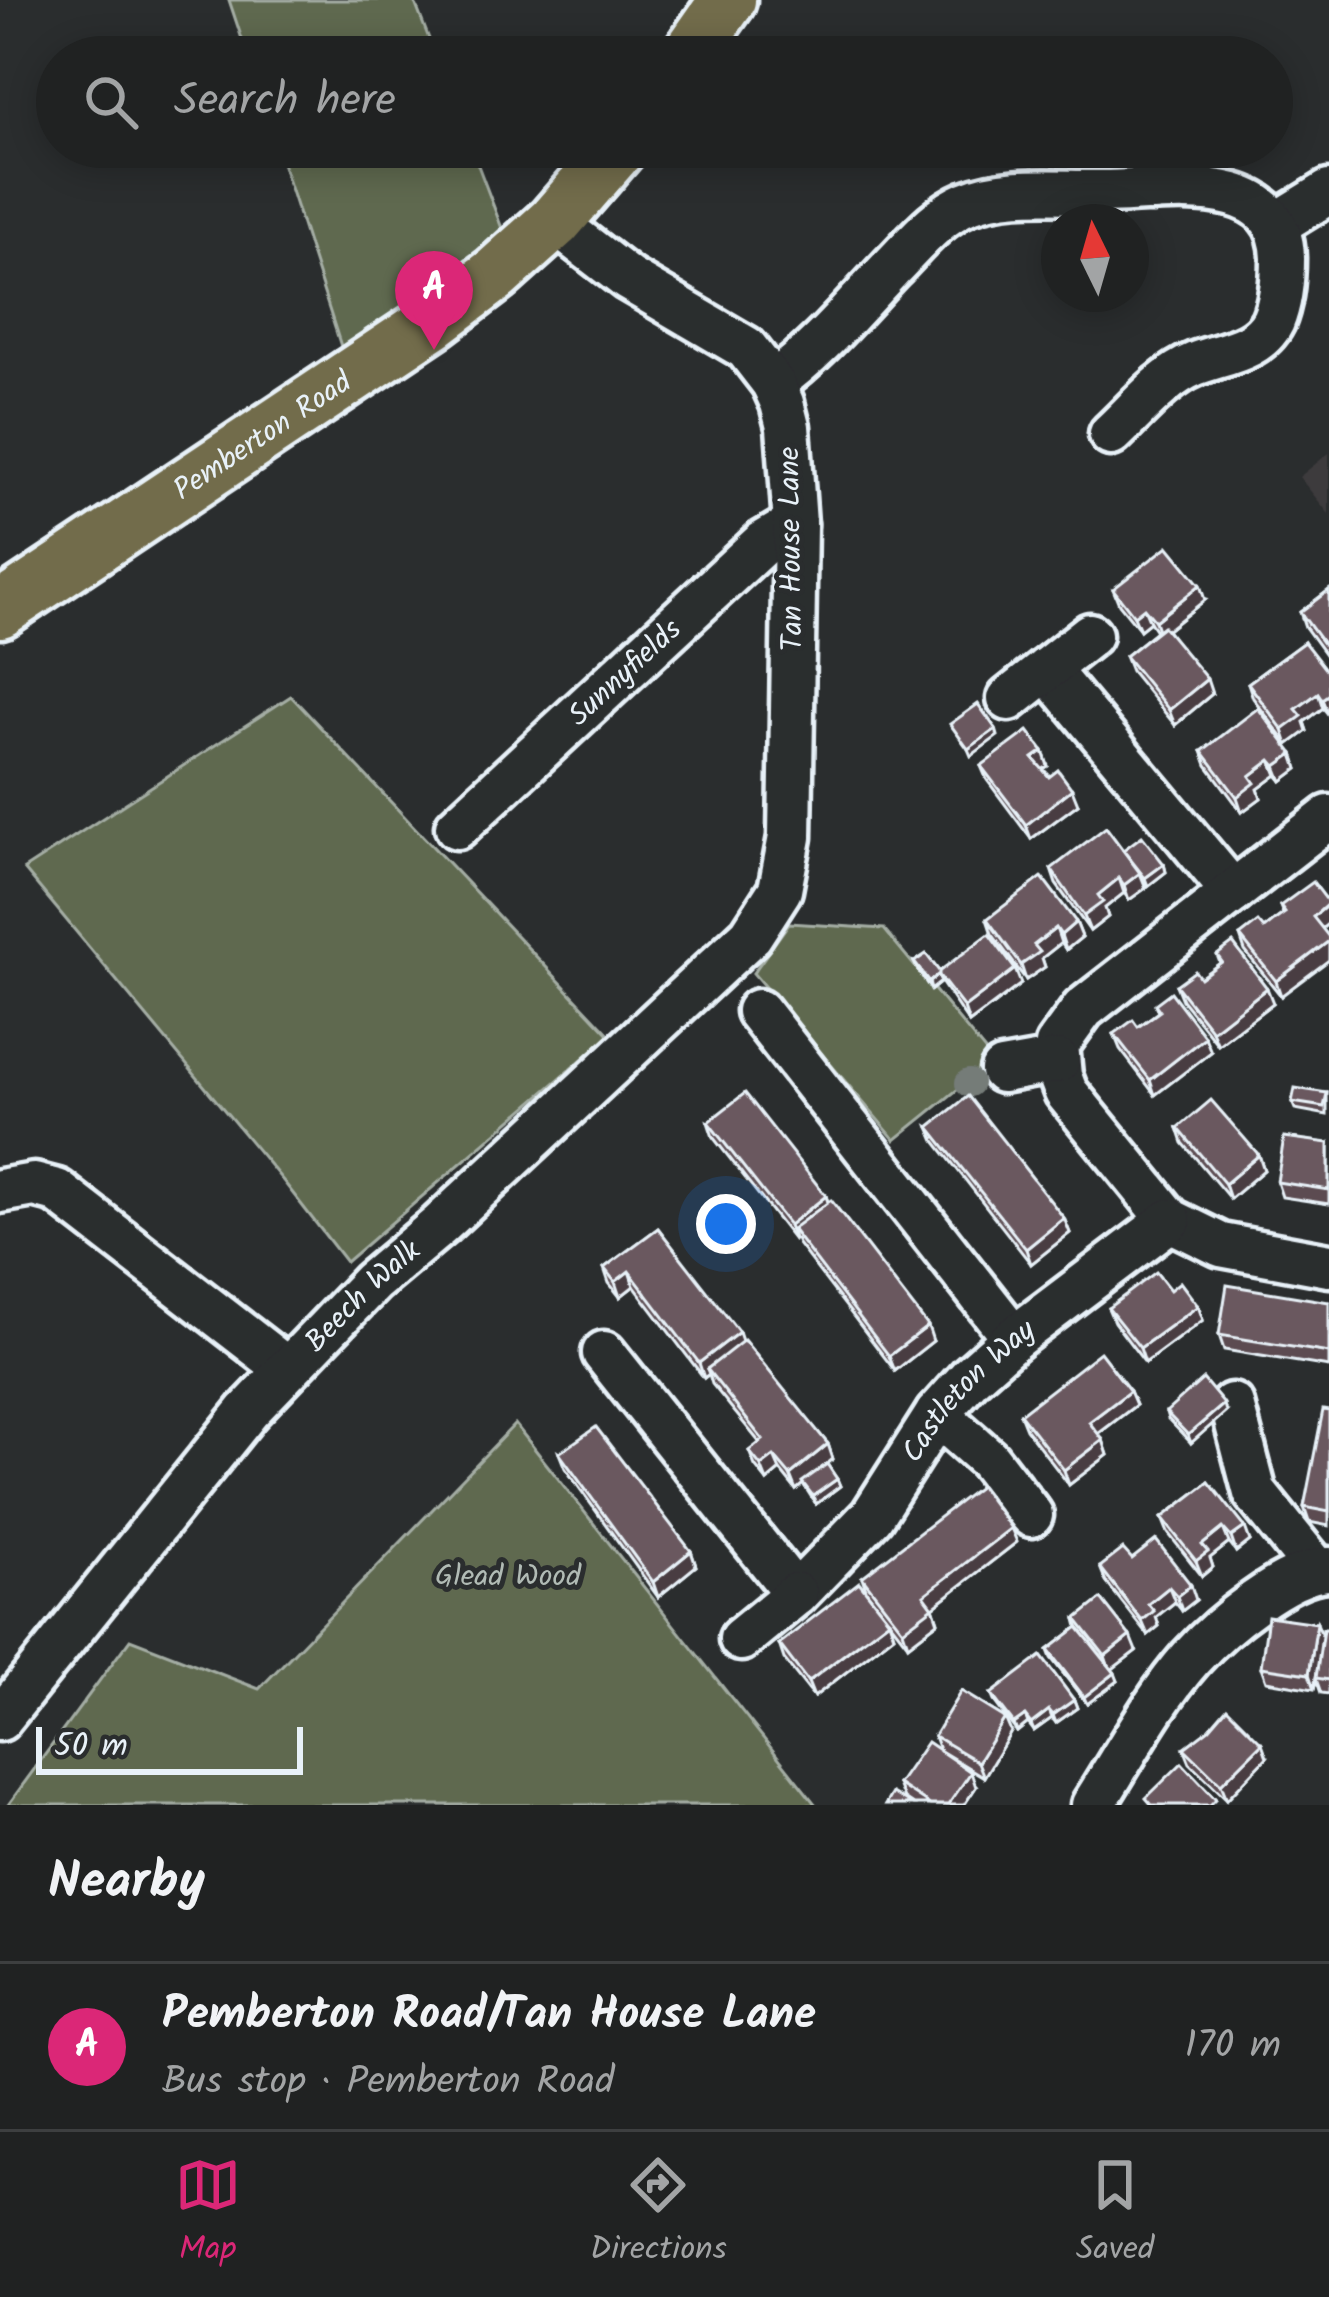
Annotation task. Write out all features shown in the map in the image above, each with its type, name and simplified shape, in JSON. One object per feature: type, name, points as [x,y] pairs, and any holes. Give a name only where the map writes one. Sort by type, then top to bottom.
[{"type":"main road","points":[[703,36],[728,0]]},
{"type":"main road","name":"Pemberton Road","points":[[0,610],[435,320],[554,223],[601,168]]},
{"type":"street","points":[[1152,168],[1153,190]]},
{"type":"street","points":[[773,383],[802,362],[926,231],[962,205],[1006,193],[1206,189],[1235,195],[1266,211],[1277,224],[1283,274],[1274,319],[1264,334],[1249,345],[1178,373],[1112,434]]},
{"type":"street","points":[[1277,224],[1329,192]]},
{"type":"street","name":"Tan House Lane","points":[[554,223],[628,279],[746,348],[773,383],[788,427],[795,524],[790,837],[788,865],[766,915]]},
{"type":"street","name":"Sunnyfields","points":[[457,827],[763,543],[795,524]]},
{"type":"street","points":[[1009,700],[1090,635]]},
{"type":"street","points":[[1047,669],[1233,892]]},
{"type":"street","points":[[1328,819],[1083,1009],[1057,1045],[1066,1092],[1170,1220],[1221,1245],[1329,1264]]},
{"type":"street","name":"Beech Walk","points":[[0,1719],[286,1369],[372,1282],[440,1225],[751,935],[766,915]]},
{"type":"street","points":[[758,1011],[1014,1338]]},
{"type":"street","points":[[1002,1071],[1058,1061]]},
{"type":"street","points":[[0,1192],[34,1184],[57,1191],[286,1369]]},
{"type":"street","name":"Castleton Way","points":[[742,1640],[796,1594],[872,1516],[938,1414],[971,1376],[1170,1220]]},
{"type":"street","points":[[604,1353],[796,1594]]},
{"type":"street","points":[[1093,1805],[1190,1659],[1274,1590],[1323,1570],[1256,1493],[1232,1405]]},
{"type":"street","points":[[938,1414],[988,1459],[1031,1515]]},
{"type":"shaded area","points":[[1329,453],[1329,514],[1299,477]]},
{"type":"green space","points":[[229,0],[414,0],[428,36],[241,36]]},
{"type":"green space","points":[[284,168],[479,168],[506,239],[346,362]]},
{"type":"green space","points":[[291,696],[610,1035],[346,1262],[24,869]]},
{"type":"green space","points":[[789,923],[884,929],[993,1061],[895,1140],[753,973]]},
{"type":"green space","name":"Glead Wood","points":[[515,1424],[816,1805],[8,1805],[130,1639],[259,1689]]},
{"type":"building","points":[[1168,546],[1200,585],[1155,621],[1144,608],[1134,616],[1113,589]]},
{"type":"building","points":[[1329,590],[1329,652],[1300,612]]},
{"type":"building","points":[[1163,626],[1207,679],[1169,710],[1125,656]]},
{"type":"building","points":[[1304,642],[1329,674],[1329,694],[1322,699],[1318,693],[1296,709],[1302,716],[1283,730],[1248,683]]},
{"type":"building","points":[[978,704],[996,729],[968,749],[950,724]]},
{"type":"building","points":[[1258,708],[1293,754],[1276,766],[1271,760],[1250,776],[1255,783],[1237,797],[1202,751]]},
{"type":"building","points":[[1028,731],[1043,751],[1033,758],[1049,777],[1058,770],[1072,789],[1026,825],[981,766]]},
{"type":"building","points":[[1106,827],[1140,873],[1124,885],[1119,878],[1098,895],[1103,902],[1084,916],[1051,869]]},
{"type":"building","points":[[1142,836],[1164,864],[1145,878],[1123,850]]},
{"type":"building","points":[[1042,877],[1076,922],[1061,935],[1056,928],[1034,945],[1040,952],[1021,965],[987,919]]},
{"type":"building","points":[[1313,882],[1329,903],[1313,917],[1329,941],[1276,981],[1240,936],[1258,922],[1264,929],[1285,913],[1280,906]]},
{"type":"building","points":[[989,934],[1015,969],[964,1008],[937,973]]},
{"type":"building","points":[[1233,943],[1267,988],[1212,1031],[1176,985],[1195,971],[1200,978],[1222,962],[1217,955]]},
{"type":"building","points":[[926,954],[939,971],[929,982],[914,962]]},
{"type":"building","points":[[1171,992],[1205,1037],[1150,1080],[1114,1034],[1133,1020],[1138,1027],[1160,1011],[1155,1004]]},
{"type":"building","points":[[1295,1088],[1327,1093],[1324,1107],[1292,1102]]},
{"type":"building","points":[[745,1093],[826,1196],[789,1225],[708,1122]]},
{"type":"building","points":[[968,1096],[1064,1218],[1026,1249],[929,1127]]},
{"type":"building","points":[[1211,1100],[1259,1155],[1225,1184],[1178,1128]]},
{"type":"building","points":[[1284,1137],[1329,1143],[1329,1190],[1277,1182]]},
{"type":"building","points":[[831,1200],[928,1326],[889,1356],[792,1229]]},
{"type":"building","points":[[658,1228],[739,1332],[699,1363],[629,1271],[615,1282],[604,1268]]},
{"type":"building","points":[[1156,1272],[1170,1290],[1180,1282],[1198,1306],[1140,1348],[1108,1308]]},
{"type":"building","points":[[1227,1285],[1329,1302],[1329,1353],[1219,1335]]},
{"type":"building","points":[[744,1340],[828,1444],[790,1475],[774,1456],[761,1466],[749,1451],[763,1440],[707,1369]]},
{"type":"building","points":[[1100,1352],[1130,1391],[1089,1422],[1103,1440],[1064,1470],[1020,1414]]},
{"type":"building","points":[[1203,1379],[1224,1404],[1188,1435],[1166,1412]]},
{"type":"building","points":[[1323,1410],[1329,1411],[1329,1512],[1304,1507]]},
{"type":"building","points":[[596,1427],[691,1551],[653,1582],[559,1453]]},
{"type":"building","points":[[827,1464],[837,1479],[813,1496],[802,1482]]},
{"type":"building","points":[[1209,1482],[1245,1527],[1231,1537],[1223,1528],[1202,1545],[1208,1552],[1196,1561],[1162,1518]]},
{"type":"building","points":[[980,1486],[1011,1528],[924,1595],[933,1607],[903,1630],[862,1577]]},
{"type":"building","points":[[1156,1540],[1191,1585],[1177,1596],[1169,1587],[1148,1604],[1154,1611],[1142,1621],[1100,1567],[1123,1549],[1132,1559]]},
{"type":"building","points":[[859,1582],[889,1620],[808,1682],[779,1644]]},
{"type":"building","points":[[1101,1599],[1130,1636],[1105,1656],[1076,1619]]},
{"type":"building","points":[[1268,1616],[1317,1623],[1309,1674],[1261,1667]]},
{"type":"building","points":[[1078,1627],[1115,1673],[1084,1697],[1048,1650]]},
{"type":"building","points":[[1323,1629],[1329,1629],[1329,1680],[1316,1678]]},
{"type":"building","points":[[1041,1656],[1074,1700],[1031,1724],[1025,1716],[1014,1724],[991,1694]]},
{"type":"building","points":[[961,1691],[1005,1718],[978,1762],[934,1736]]},
{"type":"building","points":[[1227,1708],[1262,1743],[1221,1784],[1184,1748]]},
{"type":"building","points":[[927,1742],[971,1772],[948,1805],[930,1805],[898,1784]]},
{"type":"building","points":[[1182,1763],[1216,1799],[1210,1805],[1152,1805],[1146,1798]]},
{"type":"building","points":[[892,1793],[912,1805],[885,1805]]},
{"type":"place","name":"Pemberton Road/Tan House Lane","points":[[434,350]]}]
